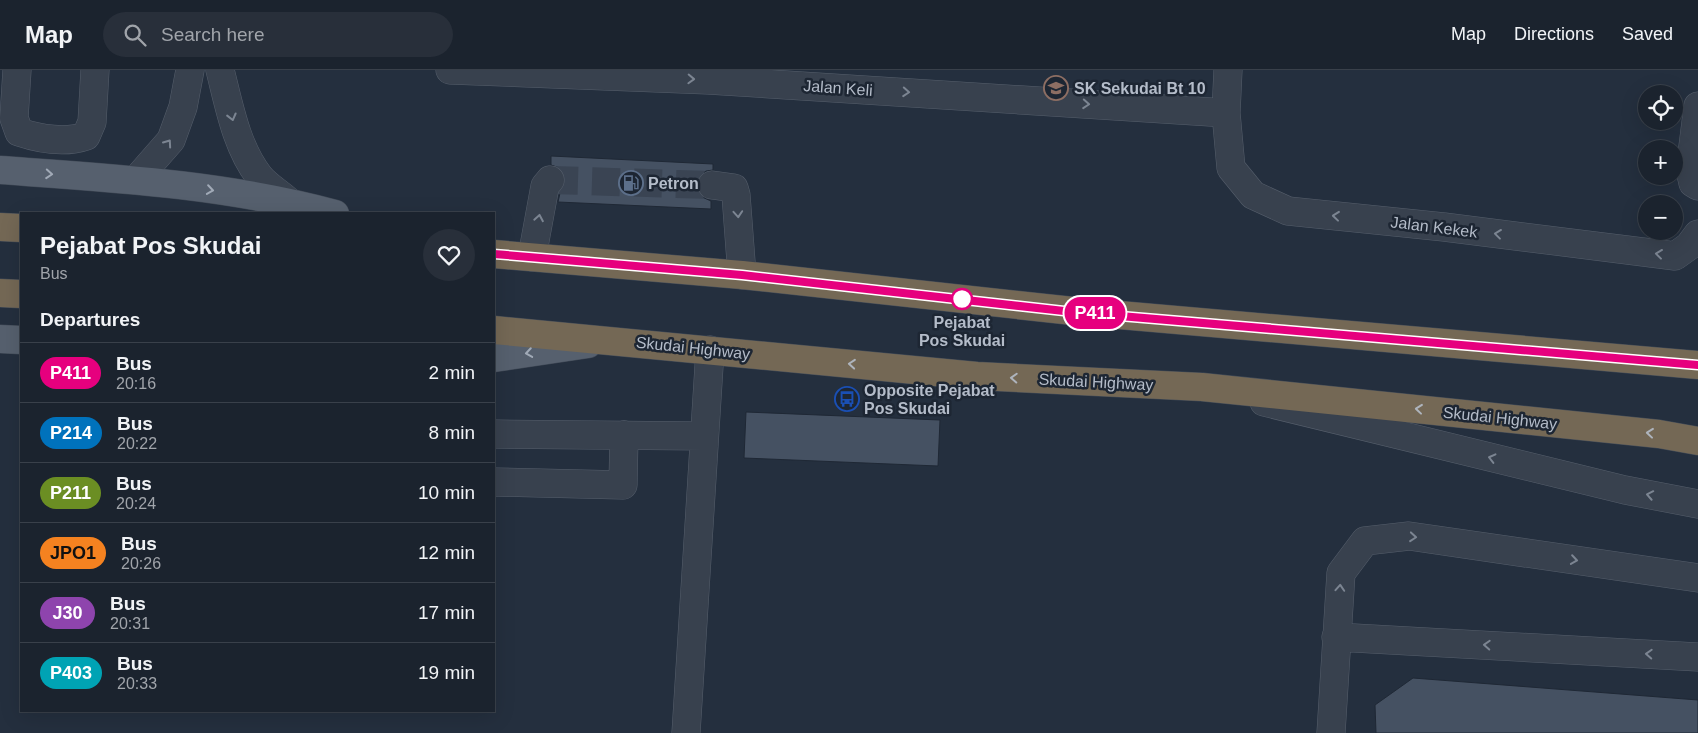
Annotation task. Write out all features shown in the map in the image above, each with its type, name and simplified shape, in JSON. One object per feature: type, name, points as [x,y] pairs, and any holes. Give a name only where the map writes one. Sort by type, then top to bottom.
[{"type":"highway","points":[[0,227],[20,228]]},
{"type":"highway","points":[[495,254],[742,275],[1073,312],[1698,365]]},
{"type":"highway","points":[[0,293],[20,294]]},
{"type":"highway","name":"Skudai Highway","points":[[495,330],[978,376],[1202,387],[1649,433],[1698,441]]},
{"type":"main road","points":[[0,170],[136,180],[288,201],[328,212]]},
{"type":"main road","points":[[0,339],[20,340]]},
{"type":"main road","points":[[495,358],[612,340]]},
{"type":"street","points":[[17,70],[14,118],[19,132],[33,137],[74,140],[86,136],[92,122],[95,70]]},
{"type":"street","points":[[136,180],[171,140],[183,107],[190,70]]},
{"type":"street","points":[[220,70],[234,126],[247,156],[259,176],[288,201]]},
{"type":"street","name":"Jalan Keli","points":[[450,70],[580,73],[708,80],[1226,113]]},
{"type":"street","points":[[1226,113],[1228,70]]},
{"type":"street","points":[[1698,106],[1690,170],[1693,183],[1698,186]]},
{"type":"street","name":"Jalan Kekek","points":[[1226,113],[1231,168],[1253,195],[1288,210],[1453,228],[1675,256],[1689,246],[1698,234]]},
{"type":"street","points":[[532,257],[545,186],[550,180]]},
{"type":"street","points":[[712,185],[734,188],[742,275]]},
{"type":"street","points":[[686,733],[710,350]]},
{"type":"street","points":[[1202,387],[1626,490],[1698,504]]},
{"type":"street","points":[[495,434],[704,436]]},
{"type":"street","points":[[495,482],[622,485],[624,435]]},
{"type":"street","points":[[1331,733],[1341,573],[1365,541],[1409,536],[1698,578]]},
{"type":"street","points":[[1336,637],[1698,657]]},
{"type":"building","name":"Petron","points":[[551,156],[713,164],[713,170],[706,171],[700,175],[697,183],[698,191],[702,197],[711,201],[711,209],[558,202],[565,183],[565,175],[560,168],[551,165]]},
{"type":"building","points":[[746,412],[940,420],[938,466],[744,458]]},
{"type":"building","points":[[1413,678],[1698,700],[1698,733],[1376,733],[1375,705]]},
{"type":"tunnel","points":[[550,180],[712,185]]},
{"type":"bus line","name":"P411","points":[[495,254],[742,275],[1073,312],[1698,365]]},
{"type":"place","name":"SK Sekudai Bt 10","points":[[1056,88]]},
{"type":"place","name":"Petron","points":[[631,183]]},
{"type":"place","name":"Pejabat Pos Skudai","points":[[962,299]]},
{"type":"place","name":"Opposite Pejabat Pos Skudai","points":[[847,399]]}]
